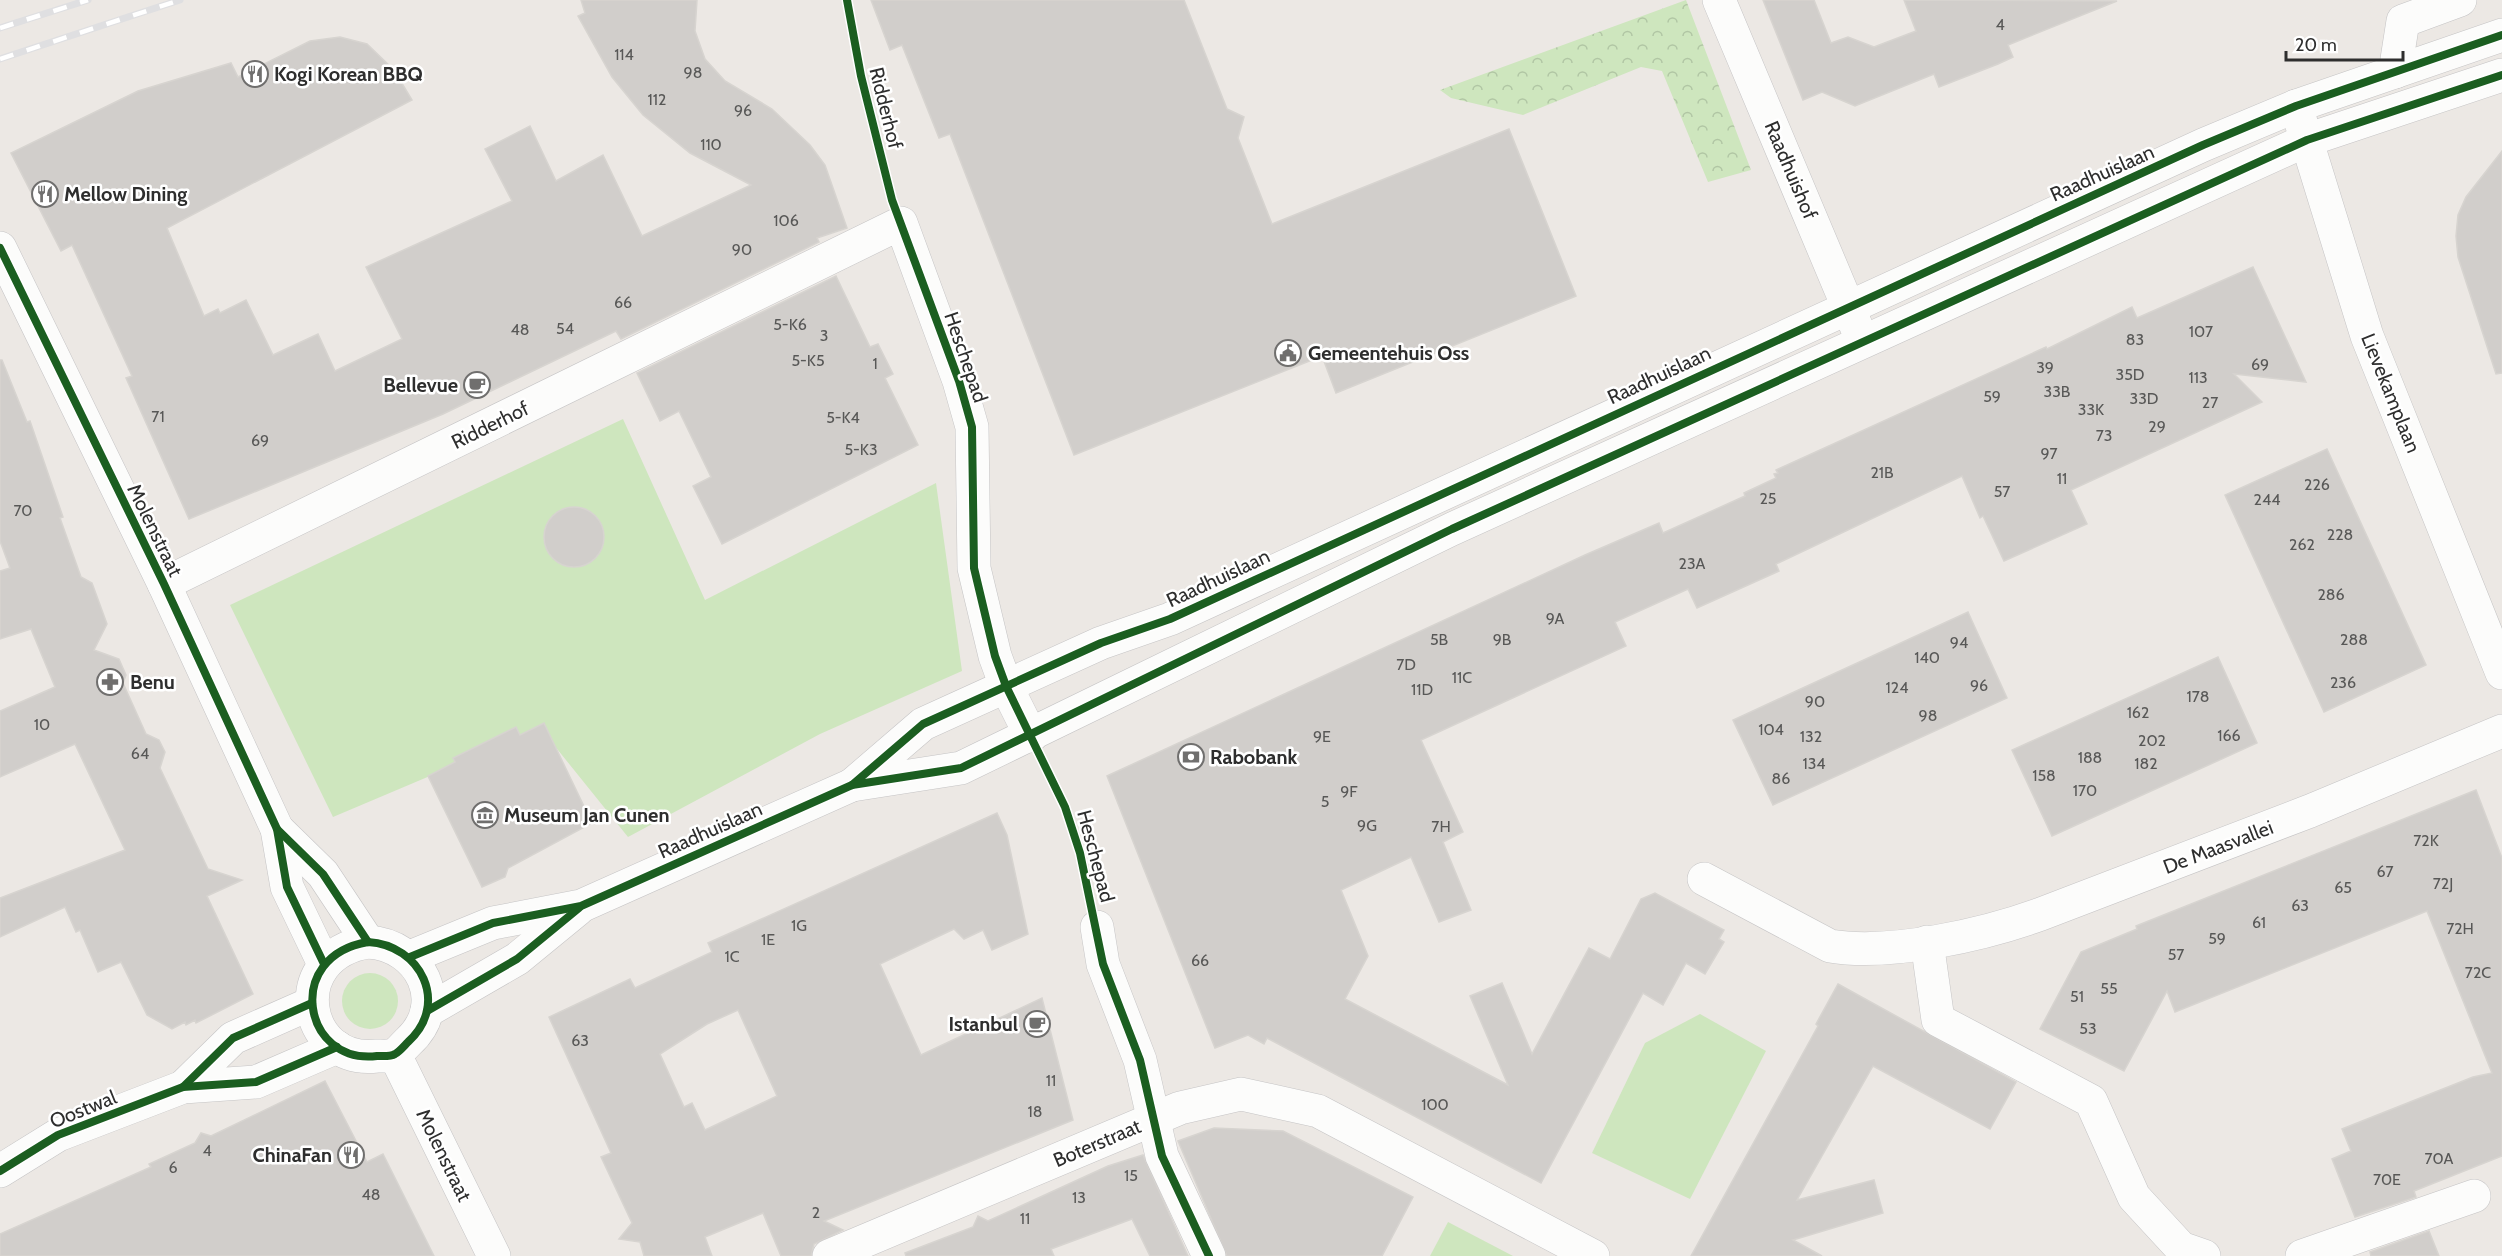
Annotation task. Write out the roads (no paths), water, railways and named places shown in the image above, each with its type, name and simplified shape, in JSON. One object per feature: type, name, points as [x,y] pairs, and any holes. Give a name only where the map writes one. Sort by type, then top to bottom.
[{"type":"street","name":"Raadhuishof","points":[[1719,0],[1810,212],[1846,307],[1862,340]]},
{"type":"street","points":[[2396,72],[2403,21],[2460,0]]},
{"type":"street","name":"Raadhuislaan","points":[[852,785],[923,724],[1101,643],[1170,619],[2203,145],[2296,106],[2502,35]]},
{"type":"street","name":"Raadhuislaan","points":[[410,957],[493,923],[581,906],[852,785],[961,768],[1031,736],[1452,529],[1862,340],[2307,140],[2502,75]]},
{"type":"street","name":"Lievekamplaan","points":[[2296,106],[2367,336],[2502,673]]},
{"type":"street","name":"Ridderhof","points":[[164,584],[901,223]]},
{"type":"street","name":"Heschepad","points":[[901,223],[959,381],[972,428],[974,568],[995,656],[1006,687],[1031,736]]},
{"type":"street","name":"Molenstraat","points":[[0,248],[164,584],[277,829],[287,887],[324,964]]},
{"type":"street","name":"De Maasvallei","points":[[1704,879],[1830,946],[1850,950],[1927,942],[2008,926],[2041,914],[2310,811],[2502,731]]},
{"type":"street","name":"Molenstraat","points":[[277,829],[323,873],[368,942]]},
{"type":"street","name":"Raadhuislaan","points":[[427,1011],[517,959],[581,906]]},
{"type":"street","name":"Heschepad","points":[[1097,927],[1103,964],[1140,1060],[1162,1156],[1209,1256]]},
{"type":"street","points":[[368,942],[383,943],[410,957],[424,982],[427,1011],[414,1036],[395,1055],[366,1058],[351,1055],[337,1047],[320,1028],[312,1003],[314,982],[324,964],[336,952],[351,945],[368,942]]},
{"type":"street","points":[[1927,942],[1938,1020],[2091,1101],[2134,1197],[2181,1248],[2204,1256]]},
{"type":"street","name":"Oostwal","points":[[183,1087],[232,1038],[312,1003]]},
{"type":"street","name":"Oostwal","points":[[0,1171],[58,1135],[183,1087],[256,1082],[337,1047]]},
{"type":"street","name":"Molenstraat","points":[[395,1055],[494,1256]]},
{"type":"street","name":"Boterstraat","points":[[829,1256],[1180,1108],[1240,1094],[1318,1111],[1593,1256]]},
{"type":"street","points":[[2302,1256],[2474,1196]]},
{"type":"railway","points":[[0,28],[88,0]]},
{"type":"railway","points":[[0,59],[180,0]]},
{"type":"place","name":"Kogi Korean BBQ","points":[[255,74]]},
{"type":"place","name":"Mellow Dining","points":[[45,194]]},
{"type":"place","name":"Gemeentehuis Oss","points":[[1288,353]]},
{"type":"place","name":"Bellevue","points":[[477,385]]},
{"type":"place","name":"Benu","points":[[110,682]]},
{"type":"place","name":"Rabobank","points":[[1191,757]]},
{"type":"place","name":"Museum Jan Cunen","points":[[485,815]]},
{"type":"place","name":"Istanbul","points":[[1037,1024]]},
{"type":"place","name":"ChinaFan","points":[[351,1155]]}]
